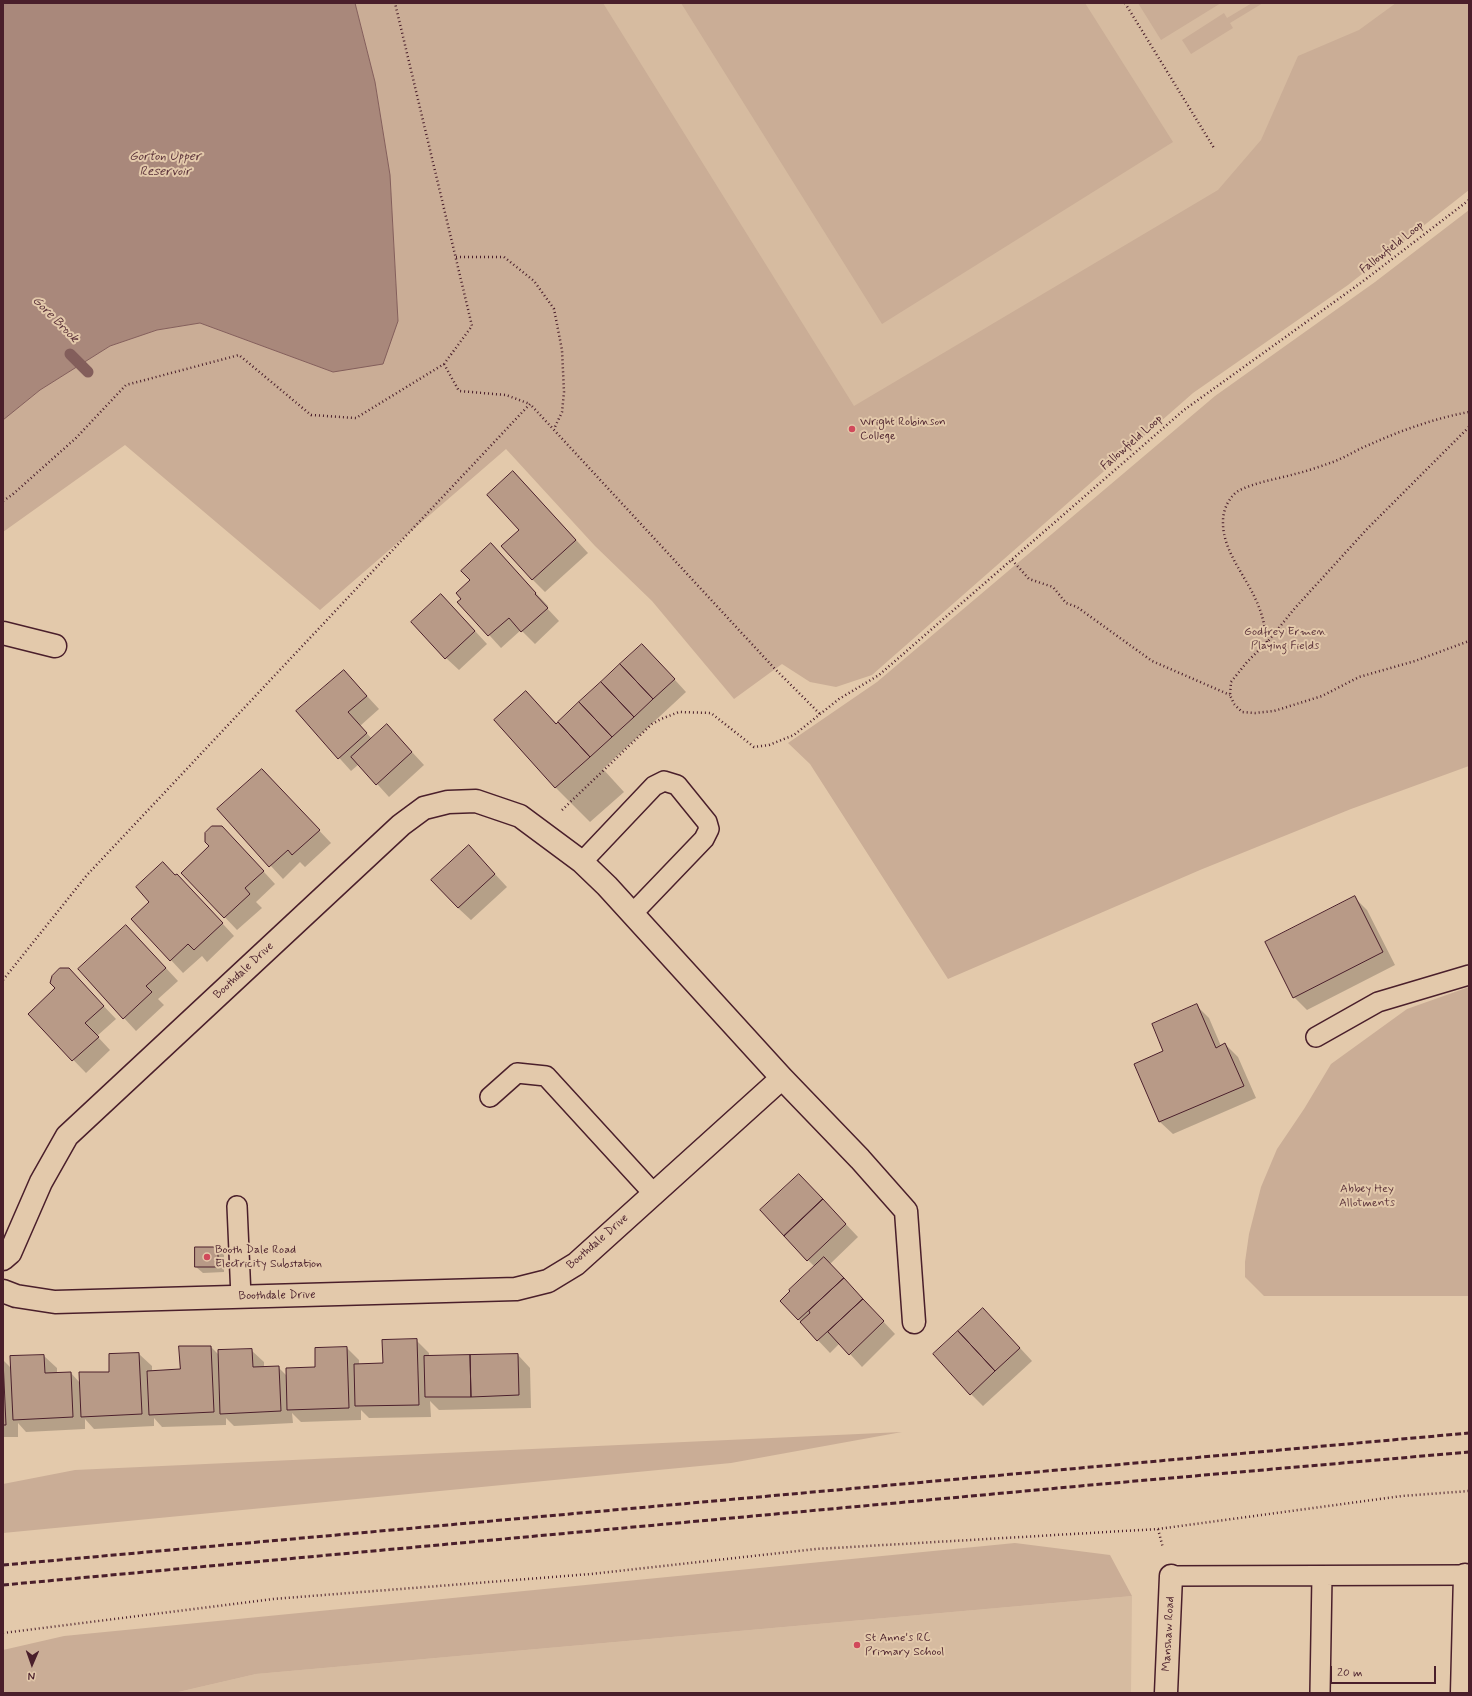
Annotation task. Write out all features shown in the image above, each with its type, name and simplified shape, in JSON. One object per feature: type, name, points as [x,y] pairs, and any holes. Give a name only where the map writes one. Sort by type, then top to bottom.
[{"type":"street","points":[[3,634],[55,646]]},
{"type":"street","name":"Boothdale Drive","points":[[3,1259],[10,1254],[41,1182],[66,1136],[401,825],[424,808],[448,802],[476,801],[520,816],[582,862],[633,913],[782,1078],[576,1264],[548,1281],[516,1290],[55,1302],[16,1296],[3,1291]]},
{"type":"street","points":[[782,1078],[860,1159],[906,1211],[914,1322]]},
{"type":"street","points":[[1462,1693],[1465,1575]]},
{"type":"street","name":"Manshaw Road","points":[[1166,1693],[1171,1576]]},
{"type":"lane","points":[[582,862],[654,786],[664,781],[677,785],[707,822],[709,829],[704,839],[633,913]]},
{"type":"lane","points":[[1316,1037],[1378,1002],[1469,975]]},
{"type":"lane","points":[[490,1097],[517,1073],[546,1076],[654,1194]]},
{"type":"lane","points":[[237,1206],[241,1297]]},
{"type":"lane","points":[[1171,1576],[1465,1575]]},
{"type":"lane","points":[[1320,1693],[1322,1576]]},
{"type":"path","points":[[3,501],[12,495],[76,438],[126,385],[239,355],[310,415],[356,418],[444,364],[472,326],[395,3]]},
{"type":"path","points":[[1124,3],[1214,148]]},
{"type":"path","name":"Fallowfield Loop","points":[[559,813],[652,724],[679,712],[711,713],[754,747],[770,746],[794,735],[840,699],[879,676],[1184,410],[1362,282],[1469,200]]},
{"type":"path","points":[[456,257],[504,257],[534,281],[554,308],[562,350],[564,392],[562,412],[554,429]]},
{"type":"path","points":[[444,364],[459,391],[506,395],[530,404],[775,670],[820,714]]},
{"type":"path","points":[[3,980],[86,875],[530,404]]},
{"type":"path","points":[[1267,642],[1264,620],[1255,598],[1245,581],[1226,541],[1223,520],[1226,504],[1239,491],[1267,480],[1297,474],[1333,462],[1372,443],[1417,426],[1450,415],[1469,412]]},
{"type":"path","points":[[1469,427],[1367,529],[1295,608],[1231,682],[1230,695],[1234,704],[1242,712],[1255,713],[1274,711],[1322,696],[1359,678],[1414,661],[1469,641]]},
{"type":"path","points":[[1012,560],[1029,579],[1053,587],[1066,603],[1077,607],[1152,661],[1230,695]]},
{"type":"path","points":[[3,1633],[273,1599],[591,1574],[816,1549],[1158,1529],[1402,1496],[1469,1491]]},
{"type":"shaded area","name":"Wright Robinson College","points":[[421,3],[1469,3],[929,527]]},
{"type":"shaded area","name":"St Anne's RC Primary School","points":[[1132,1596],[1131,1693],[174,1693],[256,1674]]},
{"type":"green space","points":[[355,3],[603,3],[854,406],[1218,190],[1261,140],[1298,56],[1359,30],[1396,3],[1469,3],[1469,190],[1348,285],[1193,393],[872,675],[836,687],[810,682],[782,664],[734,699],[652,601],[595,546],[506,449],[320,610],[125,445],[3,532],[3,420],[40,390],[110,346],[157,330],[200,323],[333,372],[398,321],[390,175],[375,82]]},
{"type":"green space","points":[[681,3],[1085,3],[1173,142],[882,324]]},
{"type":"green space","points":[[1138,3],[1221,3],[1161,40]]},
{"type":"green space","points":[[1252,3],[1263,3],[1230,23],[1233,28],[1191,54],[1182,40],[1224,13],[1227,18]]},
{"type":"green space","name":"Godfrey Ermen Playing Fields","points":[[1469,210],[1469,766],[1351,809],[1200,870],[948,979],[810,764],[788,743],[877,682],[1215,396],[1375,282]]},
{"type":"green space","name":"Abbey Hey Allotments","points":[[1469,987],[1469,1296],[1264,1296],[1245,1277],[1245,1262],[1249,1234],[1261,1187],[1277,1149],[1304,1109],[1331,1064],[1407,1009]]},
{"type":"green space","points":[[902,1432],[731,1463],[3,1533],[3,1484],[75,1470]]},
{"type":"green space","points":[[1015,1543],[1110,1555],[1132,1596],[256,1674],[174,1693],[3,1693],[3,1650],[64,1636]]},
{"type":"water","name":"Gorton Upper Reservoir","points":[[3,3],[355,3],[375,82],[390,175],[398,321],[383,364],[333,372],[200,323],[157,330],[110,346],[40,390],[3,420]]},
{"type":"building","points":[[513,471],[576,540],[532,580],[501,546],[519,530],[487,495]]},
{"type":"building","points":[[491,543],[548,608],[521,632],[509,618],[488,636],[457,602],[461,599],[456,593],[470,580],[461,571]]},
{"type":"building","points":[[441,594],[475,631],[445,659],[411,622]]},
{"type":"building","points":[[642,644],[675,679],[653,699],[620,664]]},
{"type":"building","points":[[620,664],[653,699],[634,717],[601,682]]},
{"type":"building","points":[[344,670],[367,696],[348,712],[367,733],[338,759],[296,711]]},
{"type":"building","points":[[601,682],[634,717],[612,737],[579,702]]},
{"type":"building","points":[[526,691],[556,724],[558,722],[590,757],[555,788],[494,720]]},
{"type":"building","points":[[579,702],[612,737],[590,757],[558,722]]},
{"type":"building","points":[[387,724],[412,752],[376,785],[351,757]]},
{"type":"building","points":[[262,769],[320,830],[292,855],[288,850],[269,867],[217,809]]},
{"type":"building","points":[[212,826],[222,826],[264,871],[245,888],[250,894],[224,918],[181,873],[209,846],[205,842],[205,833]]},
{"type":"building","points":[[469,845],[495,874],[458,908],[431,880]]},
{"type":"building","points":[[163,862],[175,875],[177,874],[223,923],[194,950],[188,944],[170,961],[131,919],[149,902],[136,887]]},
{"type":"building","points":[[1355,896],[1383,952],[1293,998],[1265,942]]},
{"type":"building","points":[[126,925],[166,968],[146,986],[152,992],[123,1019],[78,969]]},
{"type":"building","points":[[60,968],[69,968],[104,1006],[85,1023],[99,1037],[72,1061],[28,1014],[55,988],[50,983],[52,976]]},
{"type":"building","points":[[1197,1004],[1216,1048],[1225,1043],[1244,1086],[1159,1122],[1134,1064],[1163,1051],[1152,1024]]},
{"type":"building","points":[[799,1174],[823,1199],[784,1236],[760,1210]]},
{"type":"building","points":[[823,1199],[846,1224],[807,1261],[784,1236]]},
{"type":"building","name":"Booth Dale Road Electricity Substation","points":[[195,1247],[218,1247],[218,1267],[195,1267]]},
{"type":"building","points":[[824,1257],[844,1278],[798,1320],[780,1301],[790,1291],[789,1290]]},
{"type":"building","points":[[844,1278],[863,1299],[817,1341],[800,1322],[810,1313],[809,1311]]},
{"type":"building","points":[[863,1299],[884,1321],[849,1355],[828,1332]]},
{"type":"building","points":[[983,1308],[1020,1348],[995,1371],[958,1331]]},
{"type":"building","points":[[958,1331],[995,1371],[970,1395],[933,1354]]},
{"type":"building","points":[[417,1339],[419,1405],[355,1406],[354,1364],[383,1363],[382,1340]]},
{"type":"building","points":[[179,1346],[211,1346],[214,1412],[149,1415],[147,1371],[180,1369]]},
{"type":"building","points":[[347,1347],[349,1408],[287,1410],[286,1368],[315,1367],[315,1348]]},
{"type":"building","points":[[252,1349],[253,1367],[279,1366],[281,1411],[220,1414],[218,1350]]},
{"type":"building","points":[[139,1353],[142,1414],[81,1417],[79,1372],[109,1372],[109,1354]]},
{"type":"building","points":[[518,1354],[519,1395],[471,1397],[470,1355]]},
{"type":"building","points":[[44,1355],[45,1373],[71,1372],[73,1417],[13,1420],[10,1356]]},
{"type":"building","points":[[470,1355],[471,1397],[425,1397],[424,1356]]},
{"type":"building","points":[[3,1359],[6,1425],[3,1425]]},
{"type":"waterway","name":"Gore Brook","points":[[70,354],[88,372]]},
{"type":"railway","points":[[3,1565],[1469,1433]]},
{"type":"railway","points":[[3,1585],[1102,1484],[1469,1452]]},
{"type":"place","name":"Wright Robinson College","points":[[852,429]]},
{"type":"place","name":"Booth Dale Road Electricity Substation","points":[[207,1257]]},
{"type":"place","name":"St Anne's RC Primary School","points":[[857,1645]]}]
